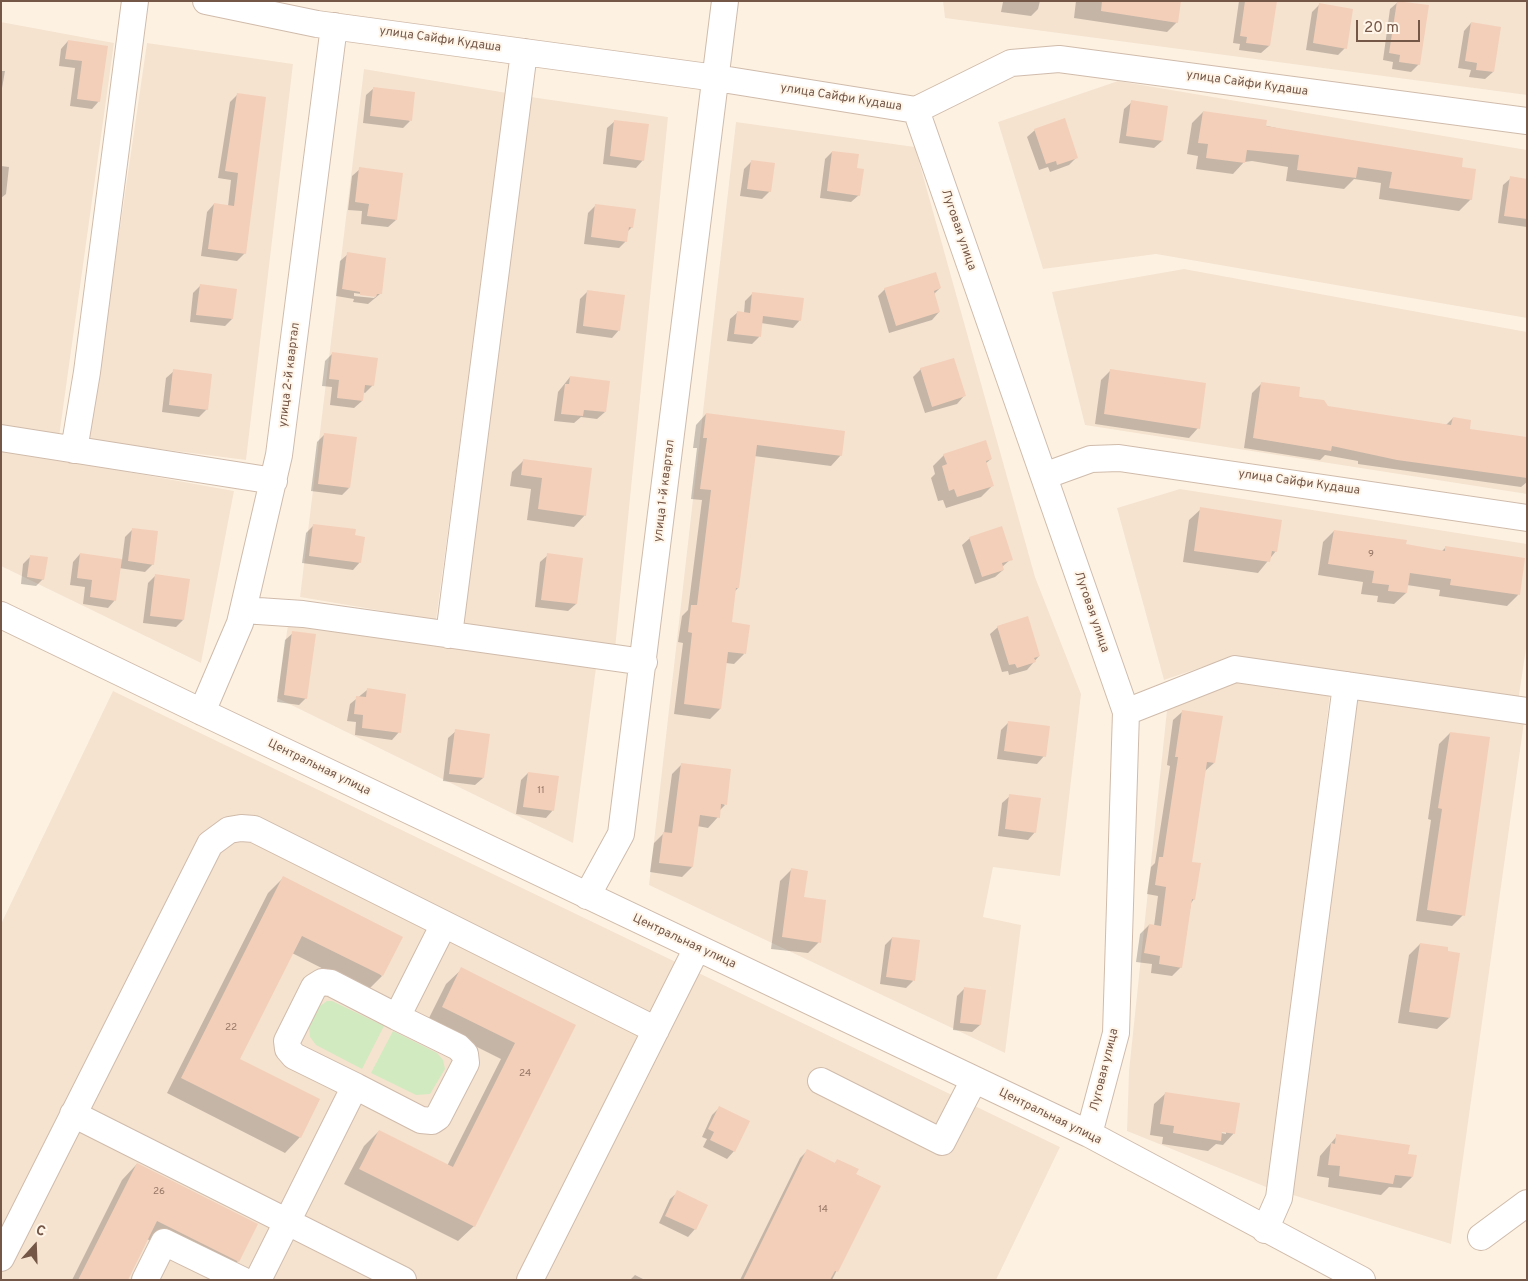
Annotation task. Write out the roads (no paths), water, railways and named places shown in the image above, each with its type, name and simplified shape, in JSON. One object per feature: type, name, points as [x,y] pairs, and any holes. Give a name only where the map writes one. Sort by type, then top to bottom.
[{"type":"street","points":[[74,450],[87,372],[135,1]]},
{"type":"street","name":"улица Сайфи Кудаша","points":[[206,1],[334,26],[716,78],[916,110],[1011,63],[1059,59],[1527,121]]},
{"type":"street","name":"улица 1-й квартал","points":[[587,896],[621,834],[644,662],[725,1]]},
{"type":"street","name":"улица 2-й квартал","points":[[202,712],[240,623],[274,481],[279,455],[334,26]]},
{"type":"street","points":[[449,635],[524,52]]},
{"type":"street","name":"Луговая улица","points":[[916,110],[1126,712],[1116,1033],[1089,1134]]},
{"type":"street","points":[[1,438],[274,481]]},
{"type":"street","name":"улица Сайфи Кудаша","points":[[1044,476],[1092,459],[1119,458],[1527,518]]},
{"type":"street","points":[[243,610],[303,614],[644,662]]},
{"type":"street","name":"Центральная улица","points":[[1,615],[1089,1134],[1265,1230],[1362,1280]]},
{"type":"street","points":[[1126,712],[1235,669],[1527,712]]},
{"type":"street","points":[[1265,1230],[1279,1198],[1346,685]]},
{"type":"street","points":[[1,1258],[210,844],[229,830],[254,828],[656,1030]]},
{"type":"street","points":[[397,1017],[444,924]]},
{"type":"street","points":[[530,1280],[697,948]]},
{"type":"street","points":[[322,982],[331,983],[458,1047],[465,1054],[466,1063],[438,1117],[432,1121],[421,1120],[355,1086],[294,1056],[288,1049],[287,1041],[314,987],[322,982]]},
{"type":"street","points":[[821,1081],[942,1142],[974,1080]]},
{"type":"street","points":[[258,1280],[355,1086]]},
{"type":"street","points":[[74,1114],[403,1280]]},
{"type":"street","points":[[1481,1238],[1527,1203]]},
{"type":"street","points":[[145,1280],[164,1242],[242,1280]]}]
